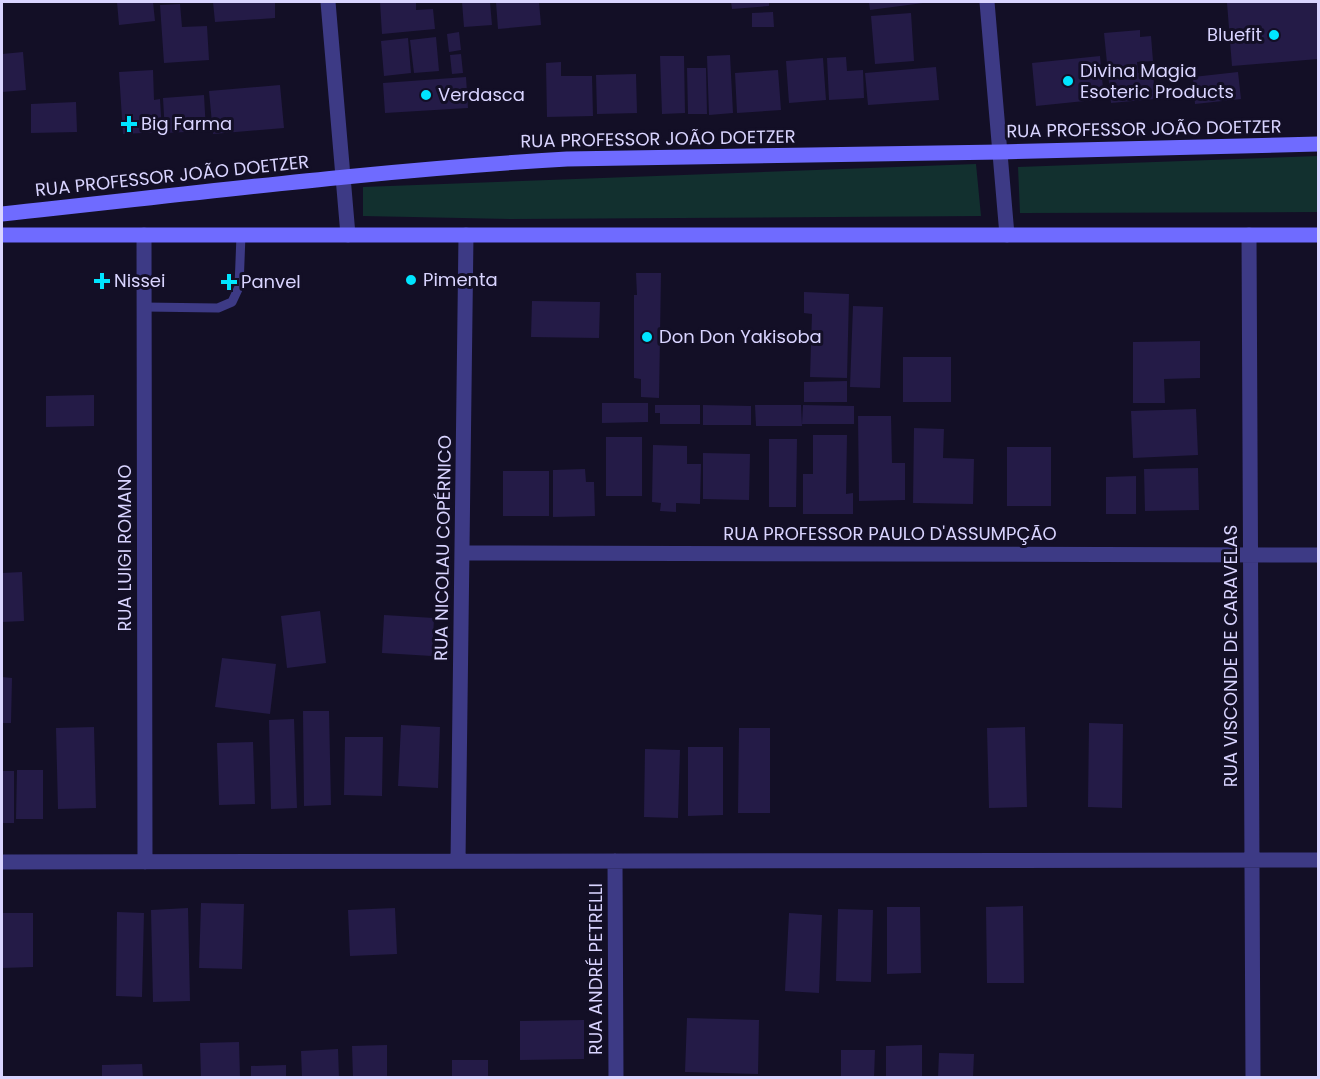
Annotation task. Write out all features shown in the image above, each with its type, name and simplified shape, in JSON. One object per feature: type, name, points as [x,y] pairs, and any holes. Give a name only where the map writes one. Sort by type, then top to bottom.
[{"type":"main road","name":"RUA PROFESSOR JOÃO DOETZER","points":[[2,214],[343,177],[510,162],[1318,144]]},
{"type":"main road","points":[[2,235],[1318,235]]},
{"type":"street","points":[[328,2],[348,235]]},
{"type":"street","points":[[987,2],[1007,235]]},
{"type":"street","name":"RUA LUIGI ROMANO","points":[[144,235],[145,862]]},
{"type":"street","name":"RUA NICOLAU COPÉRNICO","points":[[458,861],[466,235]]},
{"type":"street","name":"RUA VISCONDE DE CARAVELAS","points":[[1249,235],[1253,1077]]},
{"type":"street","name":"RUA PROFESSOR PAULO D'ASSUMPÇÃO","points":[[462,553],[1318,555]]},
{"type":"street","points":[[2,862],[1318,860]]},
{"type":"street","name":"RUA ANDRÉ PETRELLI","points":[[615,861],[616,1077]]},
{"type":"lane","points":[[144,307],[218,308],[232,302],[239,287],[241,235]]},
{"type":"green space","points":[[1318,156],[1318,212],[1020,213],[1018,167]]},
{"type":"green space","points":[[976,164],[981,216],[513,219],[363,216],[363,187]]},
{"type":"building","points":[[117,2],[153,2],[155,21],[119,25]]},
{"type":"building","points":[[213,2],[275,2],[275,18],[215,22]]},
{"type":"building","points":[[380,2],[416,2],[416,10],[433,9],[435,29],[382,34]]},
{"type":"building","points":[[462,2],[490,2],[492,25],[464,27]]},
{"type":"building","points":[[496,2],[539,2],[541,25],[498,29]]},
{"type":"building","points":[[731,2],[769,2],[769,6],[732,9]]},
{"type":"building","points":[[869,2],[923,2],[923,3],[870,10]]},
{"type":"building","name":"Bluefit","points":[[1318,2],[1318,59],[1232,66],[1227,3]]},
{"type":"building","points":[[180,4],[182,27],[207,26],[209,60],[164,63],[160,5]]},
{"type":"building","points":[[773,12],[774,27],[752,27],[752,13]]},
{"type":"building","points":[[911,13],[914,61],[875,64],[871,16]]},
{"type":"building","points":[[1140,30],[1140,37],[1151,36],[1153,61],[1137,62],[1138,73],[1153,71],[1155,99],[1111,103],[1104,33]]},
{"type":"building","points":[[459,32],[461,50],[449,52],[447,34]]},
{"type":"building","points":[[436,37],[439,71],[414,73],[410,40]]},
{"type":"building","points":[[408,38],[411,73],[384,76],[381,41]]},
{"type":"building","points":[[23,52],[26,90],[2,92],[2,54]]},
{"type":"building","points":[[461,54],[463,73],[452,74],[450,55]]},
{"type":"building","points":[[730,55],[733,113],[709,115],[707,56]]},
{"type":"building","points":[[660,56],[684,56],[685,113],[662,114]]},
{"type":"building","name":"Divina Magia Esoteric Products","points":[[1100,56],[1104,99],[1036,106],[1032,63]]},
{"type":"building","points":[[846,57],[847,71],[863,70],[864,98],[829,100],[827,58]]},
{"type":"building","points":[[823,58],[826,100],[789,103],[786,61]]},
{"type":"building","points":[[561,62],[561,76],[592,76],[593,116],[547,117],[546,63]]},
{"type":"building","points":[[936,67],[939,100],[868,105],[865,73]]},
{"type":"building","points":[[687,68],[706,68],[707,114],[688,114]]},
{"type":"building","points":[[153,70],[154,100],[160,99],[162,132],[123,134],[119,72]]},
{"type":"building","points":[[778,70],[781,110],[737,113],[735,73]]},
{"type":"building","points":[[1238,72],[1241,99],[1195,104],[1193,77]]},
{"type":"building","points":[[636,74],[637,113],[597,114],[596,75]]},
{"type":"building","name":"Verdasca","points":[[466,77],[468,108],[385,113],[383,83]]},
{"type":"building","points":[[280,85],[284,128],[213,134],[209,91]]},
{"type":"building","points":[[204,95],[206,131],[165,133],[163,98]]},
{"type":"building","points":[[76,102],[77,132],[31,133],[31,104]]},
{"type":"building","name":"Don Don Yakisoba","points":[[636,273],[661,273],[659,398],[641,397],[641,379],[634,378]]},
{"type":"building","points":[[804,292],[849,294],[847,378],[810,377],[812,314],[804,313]]},
{"type":"building","points":[[532,301],[600,302],[599,338],[531,337]]},
{"type":"building","points":[[853,306],[883,307],[880,388],[850,387]]},
{"type":"building","points":[[1200,341],[1200,378],[1164,379],[1165,403],[1133,403],[1133,342]]},
{"type":"building","points":[[903,357],[951,357],[951,402],[903,402]]},
{"type":"building","points":[[847,381],[847,402],[804,402],[804,382]]},
{"type":"building","points":[[94,395],[94,426],[46,427],[46,396]]},
{"type":"building","points":[[602,403],[648,403],[648,422],[602,423]]},
{"type":"building","points":[[655,405],[700,405],[700,424],[660,424],[660,413],[655,413]]},
{"type":"building","points":[[703,405],[751,406],[751,425],[703,425]]},
{"type":"building","points":[[755,405],[801,405],[802,426],[756,426]]},
{"type":"building","points":[[803,405],[854,406],[854,424],[802,424]]},
{"type":"building","points":[[1196,409],[1198,455],[1133,458],[1131,411]]},
{"type":"building","points":[[858,416],[891,416],[892,463],[905,463],[905,500],[859,501]]},
{"type":"building","points":[[914,428],[944,429],[943,458],[974,459],[973,504],[913,503]]},
{"type":"building","points":[[813,435],[847,435],[846,494],[853,493],[853,514],[803,514],[803,474],[813,474]]},
{"type":"building","points":[[606,437],[642,437],[642,496],[606,496]]},
{"type":"building","points":[[769,439],[797,439],[796,507],[769,507]]},
{"type":"building","points":[[653,445],[687,446],[687,464],[701,464],[700,504],[676,503],[676,512],[660,511],[661,503],[652,502]]},
{"type":"building","points":[[1007,447],[1051,447],[1051,506],[1007,506]]},
{"type":"building","points":[[703,453],[750,454],[749,500],[703,499]]},
{"type":"building","points":[[1198,468],[1199,510],[1145,511],[1144,469]]},
{"type":"building","points":[[585,469],[586,482],[594,482],[595,516],[553,517],[553,470]]},
{"type":"building","points":[[503,471],[549,471],[549,516],[503,516]]},
{"type":"building","points":[[1136,476],[1136,514],[1106,514],[1106,477]]},
{"type":"building","points":[[22,572],[24,621],[2,622],[2,573]]},
{"type":"building","points":[[320,611],[326,663],[287,668],[281,616]]},
{"type":"building","points":[[384,615],[434,618],[432,656],[382,653]]},
{"type":"building","points":[[222,658],[276,664],[270,714],[215,707]]},
{"type":"building","points":[[2,677],[12,678],[11,723],[2,723]]},
{"type":"building","points":[[303,711],[329,711],[331,805],[304,806]]},
{"type":"building","points":[[294,719],[297,808],[271,809],[269,720]]},
{"type":"building","points":[[1089,723],[1123,724],[1122,808],[1088,807]]},
{"type":"building","points":[[401,725],[440,727],[438,788],[398,786]]},
{"type":"building","points":[[94,727],[96,808],[58,809],[56,728]]},
{"type":"building","points":[[1025,727],[1027,807],[989,808],[987,728]]},
{"type":"building","points":[[739,728],[770,728],[770,813],[738,813]]},
{"type":"building","points":[[345,737],[383,737],[382,796],[344,795]]},
{"type":"building","points":[[253,742],[255,804],[219,805],[217,743]]},
{"type":"building","points":[[688,747],[723,747],[723,815],[688,816]]},
{"type":"building","points":[[645,749],[680,750],[678,818],[644,817]]},
{"type":"building","points":[[17,770],[43,770],[43,819],[16,819]]},
{"type":"building","points":[[2,771],[14,771],[14,823],[2,823]]},
{"type":"building","points":[[201,903],[244,904],[242,969],[199,968]]},
{"type":"building","points":[[1023,906],[1024,983],[987,983],[986,907]]},
{"type":"building","points":[[887,907],[920,907],[921,973],[887,974]]},
{"type":"building","points":[[188,908],[190,1001],[153,1002],[151,910]]},
{"type":"building","points":[[395,908],[397,954],[350,956],[348,910]]},
{"type":"building","points":[[838,909],[873,910],[871,982],[836,981]]},
{"type":"building","points":[[117,912],[144,913],[142,997],[116,996]]},
{"type":"building","points":[[2,913],[33,913],[33,967],[2,968]]},
{"type":"building","points":[[789,913],[822,915],[819,993],[785,991]]},
{"type":"building","points":[[687,1018],[759,1020],[758,1074],[685,1072]]},
{"type":"building","points":[[584,1020],[584,1059],[520,1060],[520,1021]]},
{"type":"building","points":[[239,1042],[240,1078],[201,1078],[200,1043]]},
{"type":"building","points":[[387,1045],[387,1078],[353,1078],[352,1046]]},
{"type":"building","points":[[922,1045],[922,1078],[886,1078],[886,1046]]},
{"type":"building","points":[[338,1049],[339,1078],[302,1078],[301,1051]]},
{"type":"building","points":[[841,1050],[875,1050],[874,1078],[841,1078]]},
{"type":"building","points":[[939,1053],[974,1054],[973,1078],[938,1078]]},
{"type":"building","points":[[452,1060],[488,1060],[488,1078],[452,1078]]},
{"type":"building","points":[[142,1064],[143,1078],[102,1078],[102,1065]]},
{"type":"building","points":[[286,1065],[286,1078],[251,1078],[251,1066]]},
{"type":"place","name":"Bluefit","points":[[1274,35]]},
{"type":"place","name":"Divina Magia Esoteric Products","points":[[1068,81]]},
{"type":"place","name":"Verdasca","points":[[426,95]]},
{"type":"place","name":"Big Farma","points":[[129,124]]},
{"type":"place","name":"Pimenta","points":[[411,280]]},
{"type":"place","name":"Nissei","points":[[102,281]]},
{"type":"place","name":"Panvel","points":[[229,282]]},
{"type":"place","name":"Don Don Yakisoba","points":[[647,337]]}]
